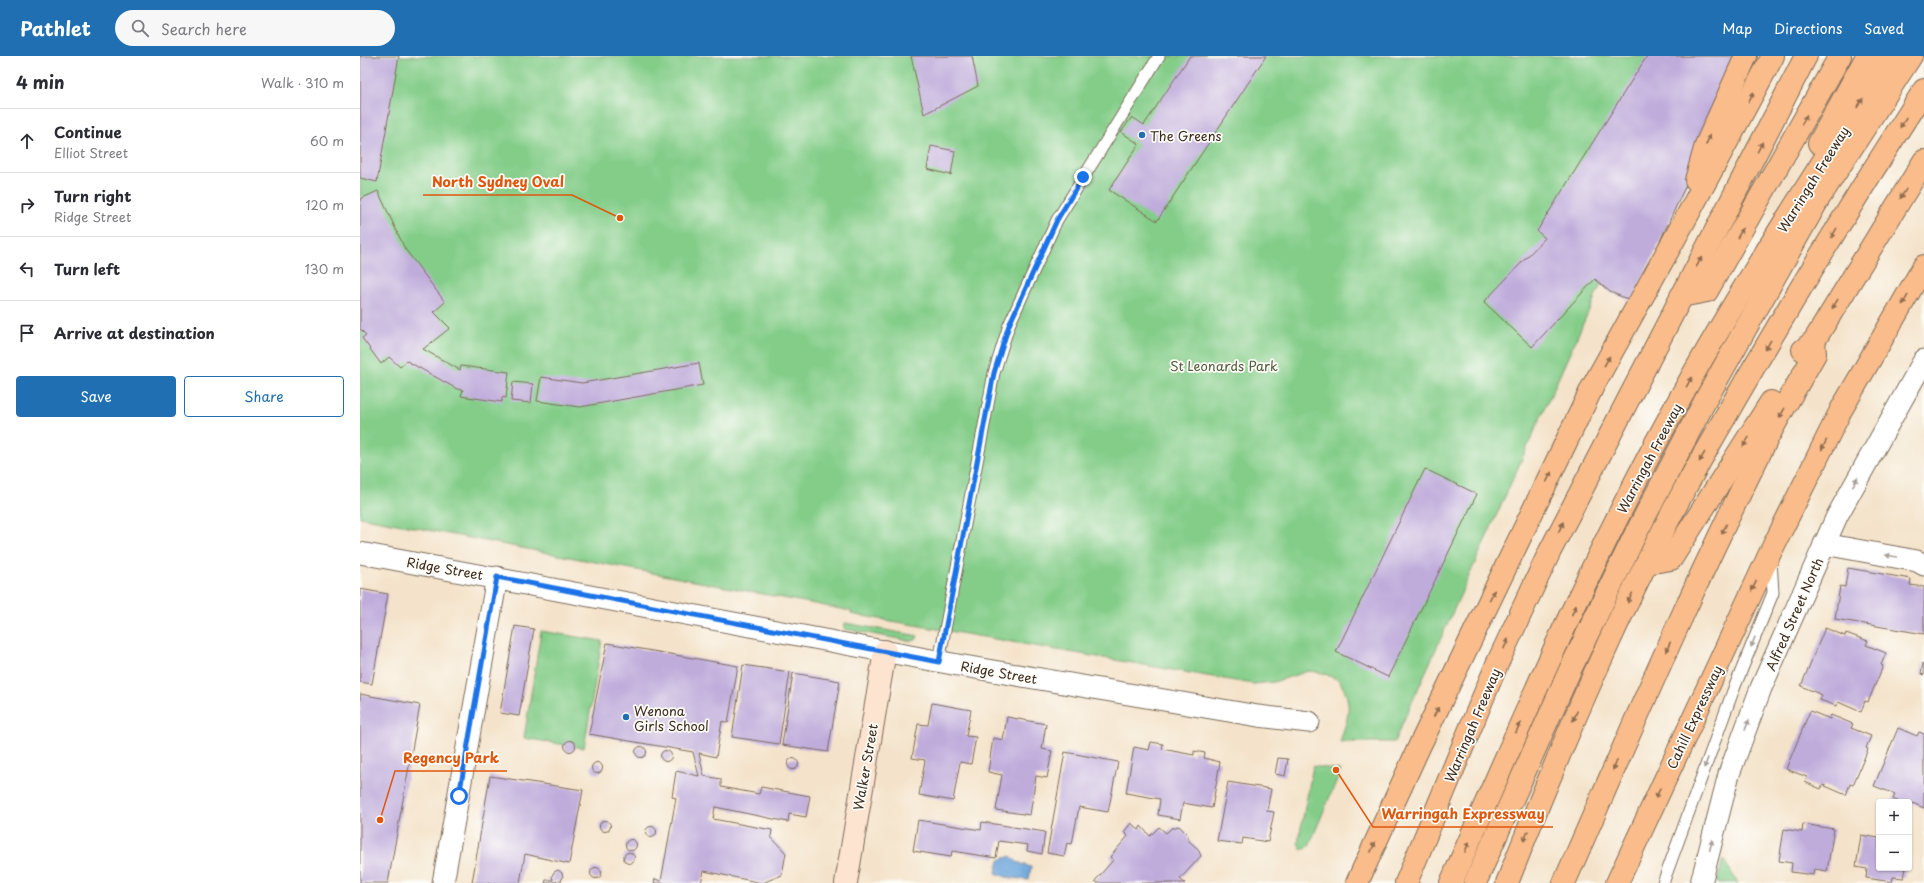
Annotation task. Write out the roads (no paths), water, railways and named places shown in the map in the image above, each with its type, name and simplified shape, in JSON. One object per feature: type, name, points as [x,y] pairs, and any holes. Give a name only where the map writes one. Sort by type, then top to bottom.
[{"type":"highway","points":[[1686,218],[1706,145],[1746,56]]},
{"type":"highway","points":[[1357,883],[1419,747],[1593,386],[1773,56]]},
{"type":"highway","name":"Warringah Freeway","points":[[1406,883],[1497,664],[1580,488],[1806,56]]},
{"type":"highway","points":[[1681,296],[1708,292],[1840,56]]},
{"type":"highway","points":[[1764,255],[1770,224],[1811,158],[1867,56]]},
{"type":"highway","name":"Warringah Freeway","points":[[1451,883],[1517,731],[1618,517],[1694,373],[1764,255],[1890,56]]},
{"type":"highway","name":"Warringah Freeway","points":[[1475,883],[1570,670],[1634,537],[1702,406],[1820,198],[1911,56]]},
{"type":"highway","points":[[1507,883],[1574,719],[1647,563],[1704,455],[1851,204],[1924,90]]},
{"type":"highway","points":[[1647,563],[1671,559],[1804,348],[1814,341],[1924,160]]},
{"type":"highway","points":[[1771,551],[1841,410],[1924,266]]},
{"type":"highway","points":[[1564,883],[1645,695],[1769,434],[1815,354],[1814,341]]},
{"type":"highway","name":"Cahill Expressway","points":[[1617,883],[1771,551]]},
{"type":"street","name":"Alfred Street North","points":[[1701,883],[1729,774],[1761,688],[1837,516],[1924,360]]},
{"type":"street","points":[[1824,544],[1918,561],[1924,565]]},
{"type":"street","name":"Ridge Street","points":[[360,553],[497,577],[939,662],[1258,716],[1309,722]]},
{"type":"street","points":[[444,883],[497,577]]},
{"type":"street","name":"Walker Street","points":[[846,883],[885,651]]},
{"type":"lane","points":[[939,662],[994,373],[1004,338],[1057,220],[1159,56]]},
{"type":"lane","points":[[1663,883],[1728,706],[1773,593],[1771,551]]},
{"type":"water","points":[[1011,856],[1017,862],[1031,867],[1029,880],[1006,877],[996,873],[999,860]]},
{"type":"place","name":"The Greens","points":[[1142,135]]},
{"type":"place","name":"North Sydney Oval","points":[[620,218]]},
{"type":"place","name":"Wenona Girls School","points":[[626,717]]},
{"type":"place","name":"Warringah Expressway","points":[[1336,770]]},
{"type":"place","name":"Regency Park","points":[[380,820]]},
{"type":"park label","name":"St Leonards Park","points":[[1224,365]]}]
